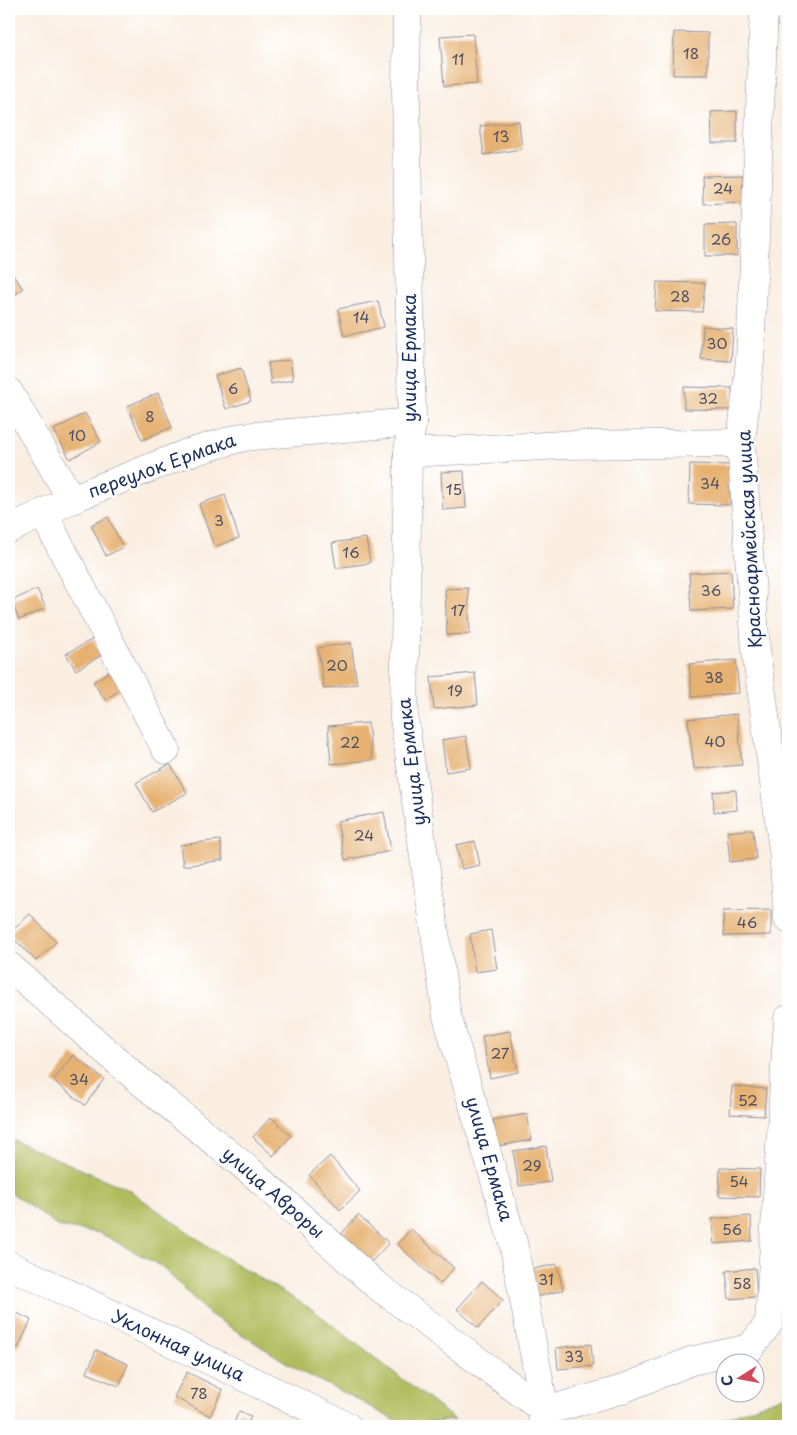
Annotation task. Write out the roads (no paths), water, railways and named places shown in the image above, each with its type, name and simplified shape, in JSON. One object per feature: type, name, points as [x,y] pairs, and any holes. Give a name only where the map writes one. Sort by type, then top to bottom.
[{"type":"street","name":"улица Ермака","points":[[407,9],[412,422],[408,453],[404,718],[448,1016],[513,1242],[543,1419]]},
{"type":"street","name":"Красноармейская улица","points":[[764,9],[750,360],[741,443],[756,650],[786,849],[788,919]]},
{"type":"street","points":[[9,392],[72,500]]},
{"type":"street","name":"переулок Ермака","points":[[9,529],[72,500],[185,454],[244,437],[412,422]]},
{"type":"street","points":[[408,453],[563,445],[741,443]]},
{"type":"street","points":[[43,514],[166,750]]},
{"type":"street","name":"улица Авроры","points":[[9,966],[140,1081],[256,1176],[375,1284],[543,1419]]},
{"type":"street","points":[[543,1419],[691,1361],[750,1348],[769,1324],[788,1019]]},
{"type":"street","name":"Уклонная улица","points":[[9,1265],[347,1426]]}]
